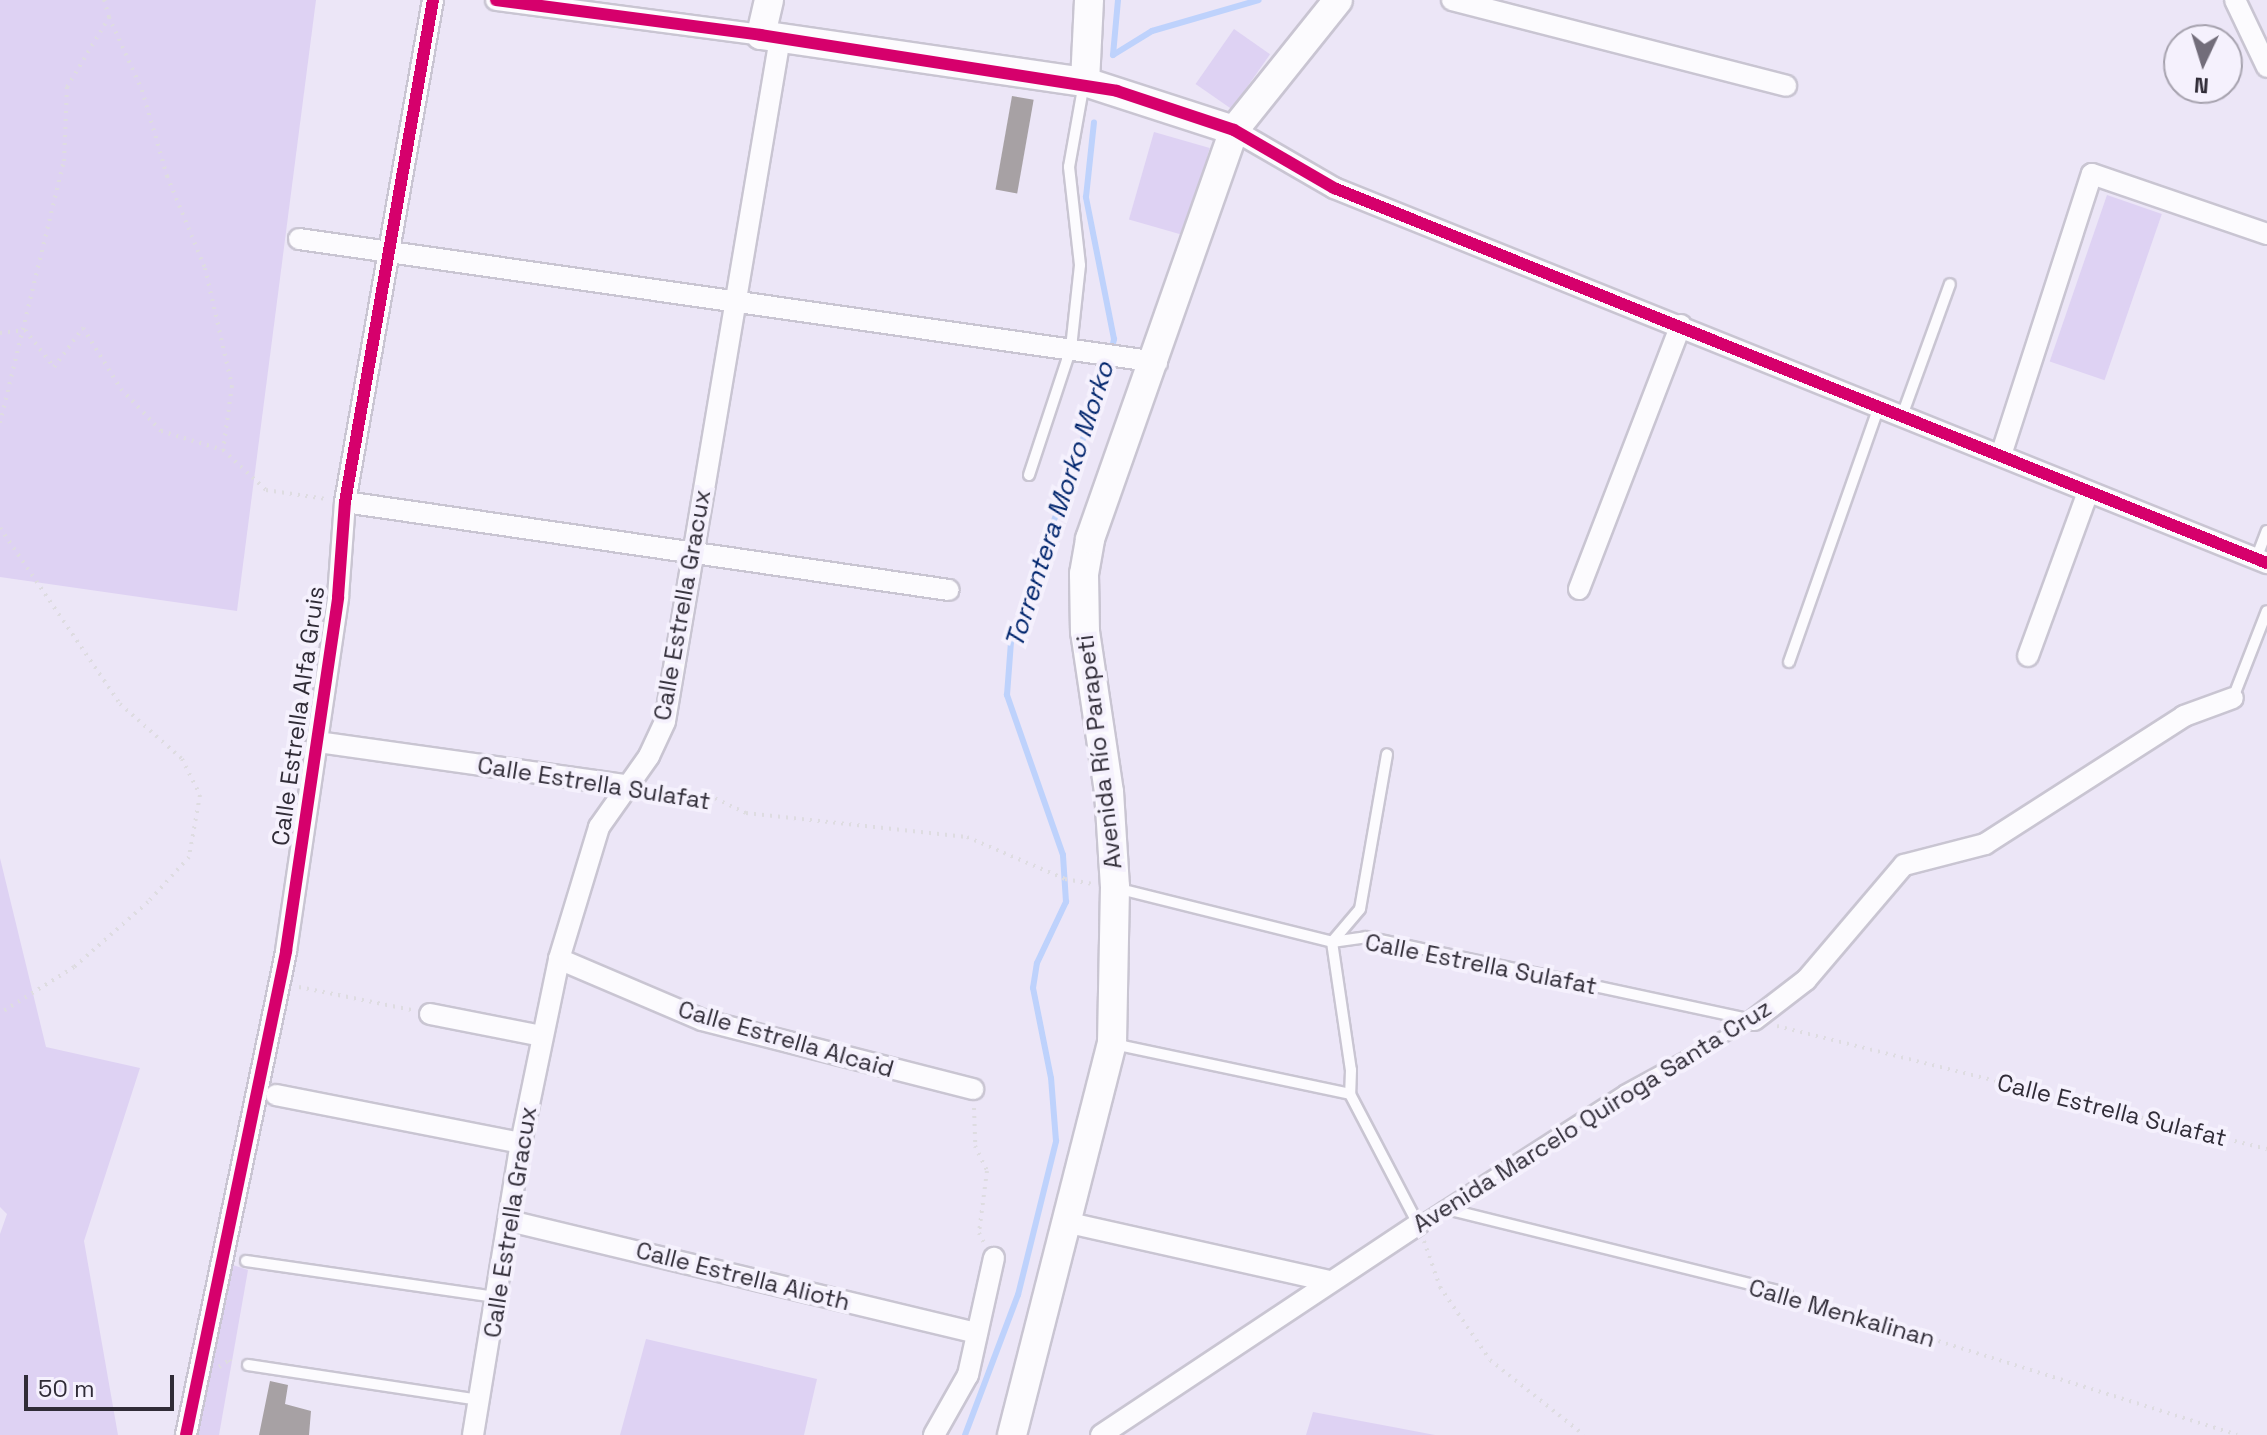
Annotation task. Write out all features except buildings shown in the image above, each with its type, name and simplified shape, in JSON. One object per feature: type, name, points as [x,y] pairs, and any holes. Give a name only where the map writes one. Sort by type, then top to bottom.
[{"type":"main road","name":"Calle Estrella Gracux","points":[[769,0],[770,36]]},
{"type":"main road","points":[[1085,82],[1089,0]]},
{"type":"main road","points":[[770,36],[1085,82],[1234,130],[1338,0]]},
{"type":"main road","name":"Avenida Río Parapeti","points":[[1012,1435],[1112,1043],[1115,887],[1109,792],[1085,632],[1084,574],[1090,539],[1157,362],[1234,130]]},
{"type":"street","name":"Calle Estrella Alfa Gruis","points":[[186,1435],[286,951],[318,742],[345,502],[370,374],[386,252],[433,0]]},
{"type":"street","points":[[496,0],[770,36]]},
{"type":"street","points":[[1452,0],[1786,86]]},
{"type":"street","points":[[2235,0],[2267,67]]},
{"type":"street","name":"Calle Estrella Gracux","points":[[473,1435],[499,1298],[521,1143],[559,959],[599,827],[630,786],[665,721],[733,301],[770,36]]},
{"type":"street","points":[[1234,130],[1334,188],[2002,452],[2088,492],[2262,561]]},
{"type":"street","points":[[2002,452],[2092,174],[2267,234]]},
{"type":"street","points":[[299,239],[1096,350],[1157,362]]},
{"type":"street","points":[[1579,589],[1681,325]]},
{"type":"street","points":[[2028,656],[2088,492]]},
{"type":"street","points":[[345,502],[949,590]]},
{"type":"street","name":"Avenida Marcelo Quiroga Santa Cruz","points":[[1754,1020],[1806,980],[1904,865],[1985,844],[2184,716],[2233,698]]},
{"type":"street","name":"Calle Estrella Sulafat","points":[[318,742],[630,786]]},
{"type":"street","name":"Calle Estrella Alcaid","points":[[559,959],[702,1020],[973,1089]]},
{"type":"street","points":[[430,1014],[542,1036]]},
{"type":"street","points":[[276,1095],[521,1143]]},
{"type":"street","name":"Calle Estrella Alioth","points":[[510,1221],[977,1333]]},
{"type":"street","points":[[1065,1222],[1329,1281]]},
{"type":"street","name":"Avenida Marcelo Quiroga Santa Cruz","points":[[1104,1435],[1418,1224]]},
{"type":"street","points":[[934,1435],[968,1375],[994,1258]]},
{"type":"lane","points":[[1029,475],[1071,348],[1080,265],[1069,167],[1085,82]]},
{"type":"lane","points":[[1903,413],[1950,284]]},
{"type":"lane","points":[[1789,662],[1880,404]]},
{"type":"lane","points":[[2262,561],[2267,531]]},
{"type":"lane","points":[[2233,698],[2267,611]]},
{"type":"lane","points":[[1387,754],[1360,909],[1332,942],[1351,1070],[1350,1094],[1418,1224]]},
{"type":"lane","name":"Calle Estrella Sulafat","points":[[1115,887],[1332,942],[1366,937],[1754,1020]]},
{"type":"lane","name":"Avenida Marcelo Quiroga Santa Cruz","points":[[1418,1224],[1624,1091],[1754,1020]]},
{"type":"lane","points":[[1112,1043],[1350,1094]]},
{"type":"lane","name":"Calle Menkalinan","points":[[1443,1208],[1787,1293]]},
{"type":"lane","points":[[246,1261],[499,1298]]},
{"type":"lane","points":[[248,1365],[479,1400]]},
{"type":"path","points":[[104,0],[142,90],[167,176],[205,268],[232,386],[223,450]]},
{"type":"path","points":[[0,423],[64,161],[67,87],[109,17]]},
{"type":"path","points":[[25,330],[54,367],[83,328],[121,389],[161,431],[223,450],[266,490],[345,502]]},
{"type":"path","points":[[0,333],[25,330]]},
{"type":"path","points":[[0,528],[120,704],[182,759],[200,795],[189,857],[148,902],[74,967],[0,1013]]},
{"type":"path","points":[[286,951],[293,986],[430,1014]]},
{"type":"path","points":[[973,1089],[975,1146],[987,1171],[979,1233],[994,1258]]},
{"type":"path","points":[[1418,1224],[1440,1287],[1490,1360],[1584,1435]]},
{"type":"path","points":[[202,1356],[215,1369],[229,1360],[238,1371],[248,1365]]},
{"type":"shaded area","points":[[0,0],[316,0],[237,611],[0,577]]},
{"type":"shaded area","points":[[1234,29],[1270,54],[1232,109],[1196,84]]},
{"type":"shaded area","points":[[1154,132],[1210,148],[1185,235],[1129,219]]},
{"type":"shaded area","points":[[2107,195],[2162,214],[2105,380],[2050,361]]},
{"type":"shaded area","points":[[0,858],[46,1047],[140,1068],[84,1241],[118,1435],[0,1435],[0,1234],[7,1214],[0,1207]]},
{"type":"shaded area","points":[[227,1263],[248,1270],[219,1435],[193,1435]]},
{"type":"shaded area","points":[[646,1339],[817,1379],[804,1435],[620,1435]]},
{"type":"shaded area","points":[[1313,1412],[1393,1427],[1435,1435],[1306,1435]]},
{"type":"waterway","name":"Torrentera Morko Morko","points":[[1113,55],[1118,0]]},
{"type":"waterway","points":[[1113,55],[1152,31],[1259,0]]},
{"type":"waterway","name":"Torrentera Morko Morko","points":[[965,1435],[1018,1295],[1056,1141],[1051,1078],[1033,988],[1037,963],[1066,902],[1063,855],[1007,695],[1011,642],[1106,374],[1114,339],[1086,197],[1094,122]]},
{"type":"cycle path","points":[[186,1435],[286,951],[338,597],[345,502],[433,0]]},
{"type":"cycle path","points":[[496,0],[761,35],[1117,91],[1234,130],[1334,188],[2267,563]]}]
